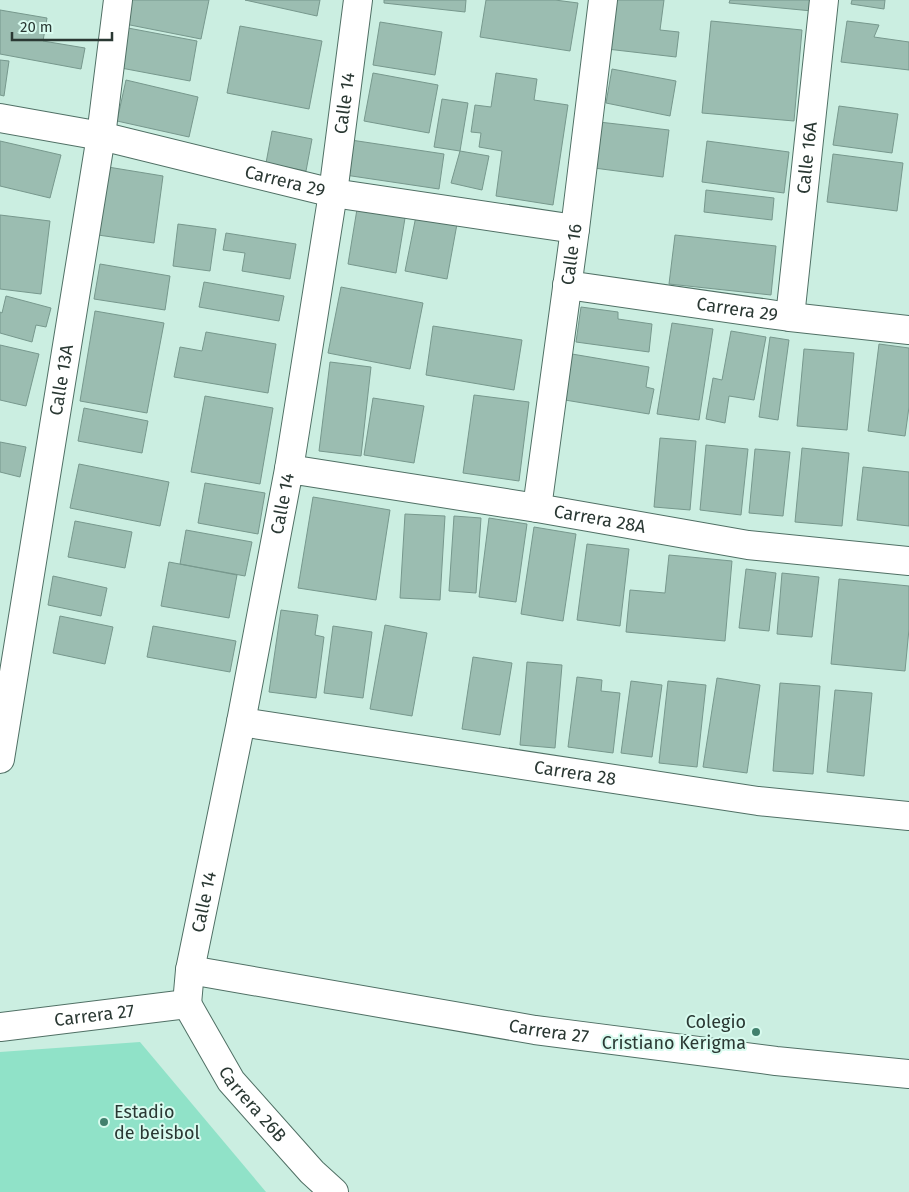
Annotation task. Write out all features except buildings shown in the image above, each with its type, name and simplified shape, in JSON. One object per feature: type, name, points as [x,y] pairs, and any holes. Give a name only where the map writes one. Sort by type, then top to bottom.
[{"type":"street","name":"Calle 13A","points":[[0,759],[101,136],[118,0]]},
{"type":"street","name":"Calle 14","points":[[188,1004],[190,970],[241,722],[289,469],[333,193],[358,0]]},
{"type":"street","name":"Calle 16","points":[[537,508],[603,0]]},
{"type":"street","name":"Calle 16A","points":[[790,317],[824,0]]},
{"type":"street","name":"Carrera 29","points":[[0,118],[101,136],[333,193],[574,229]]},
{"type":"street","name":"Carrera 29","points":[[567,284],[790,317],[909,330]]},
{"type":"street","name":"Carrera 28A","points":[[289,469],[537,508],[748,545],[909,561]]},
{"type":"street","name":"Carrera 28","points":[[241,722],[758,801],[909,816]]},
{"type":"street","name":"Carrera 27","points":[[190,970],[535,1030],[776,1061],[909,1074]]},
{"type":"street","name":"Carrera 27","points":[[0,1027],[188,1004]]},
{"type":"street","name":"Carrera 26B","points":[[188,1004],[231,1081],[312,1172],[334,1192]]},
{"type":"green space","name":"Estadio de beisbol","points":[[140,1042],[266,1192],[0,1192],[0,1052]]},
{"type":"place","name":"Colegio Cristiano Kerigma","points":[[756,1032]]},
{"type":"place","name":"Estadio de beisbol","points":[[104,1122]]}]
